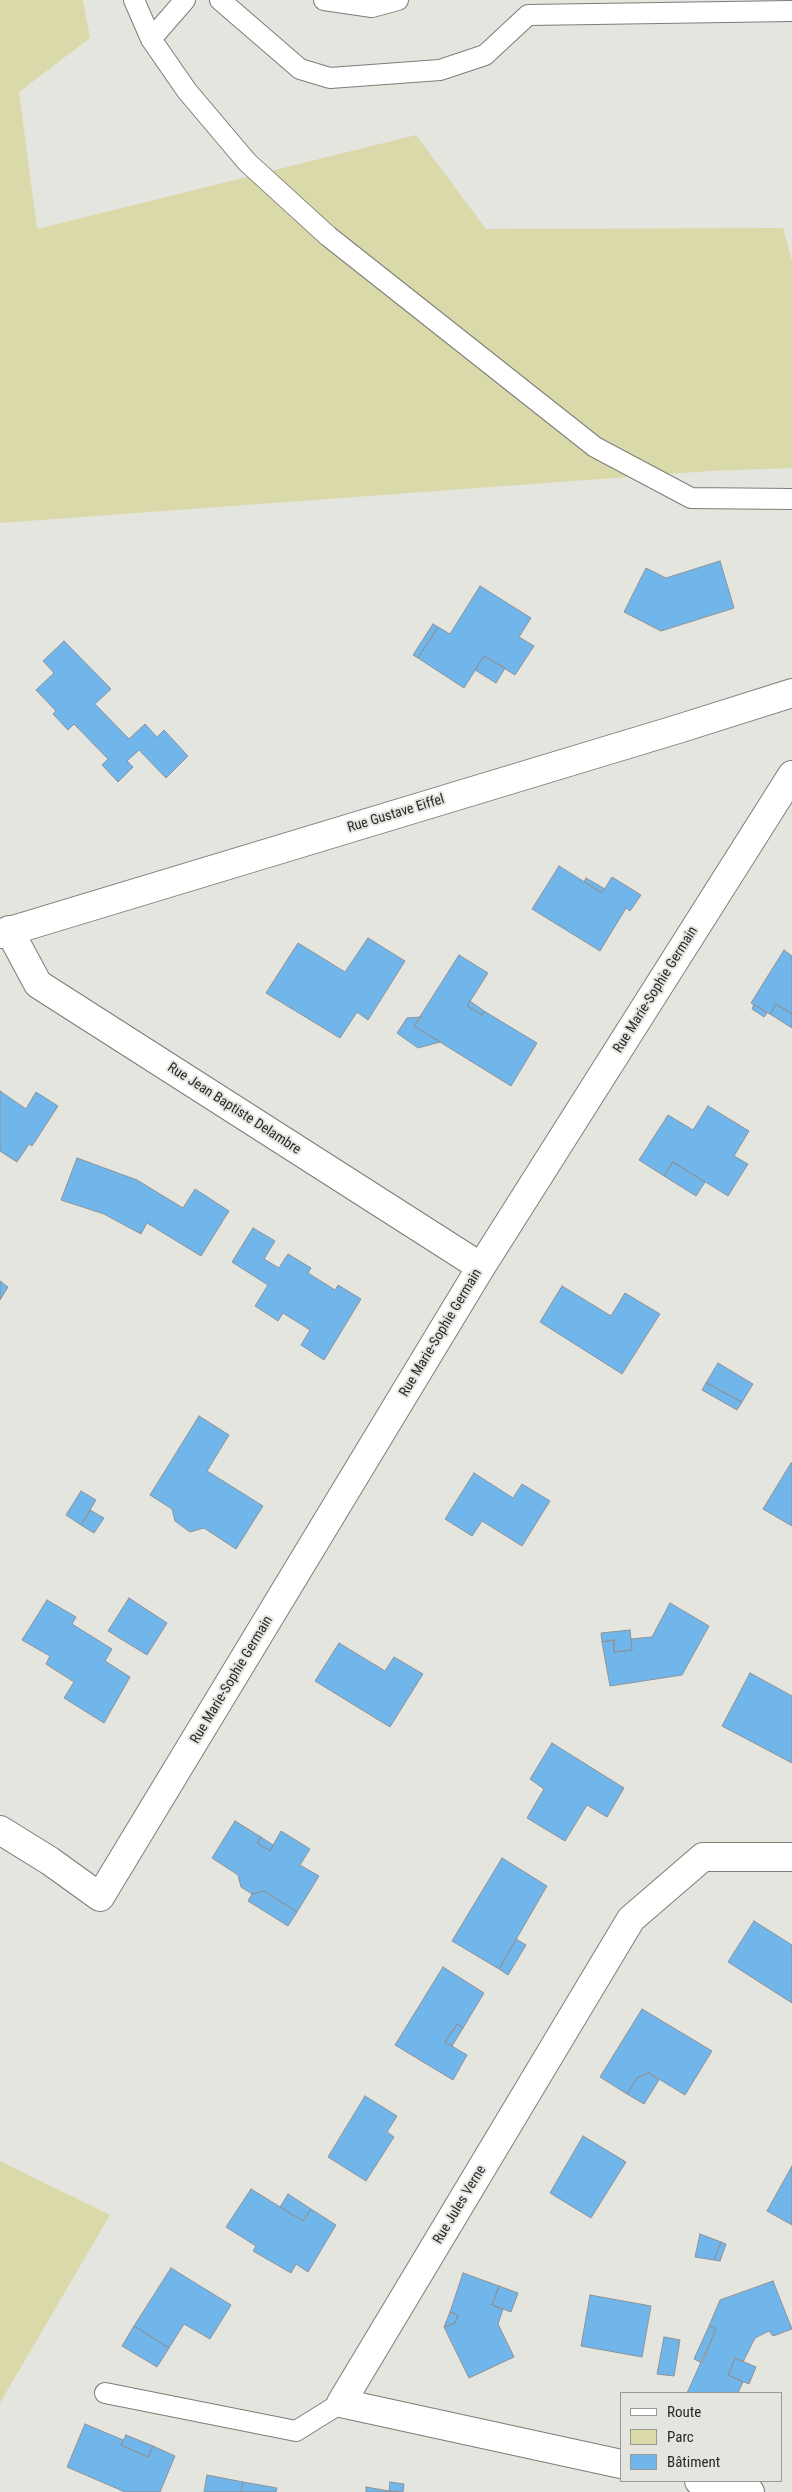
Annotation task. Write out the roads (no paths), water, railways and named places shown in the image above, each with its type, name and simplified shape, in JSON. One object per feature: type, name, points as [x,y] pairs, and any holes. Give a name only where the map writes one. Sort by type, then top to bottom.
[{"type":"street","name":"Rue Gustave Eiffel","points":[[4,932],[678,729],[792,692]]},
{"type":"street","name":"Rue Marie-Sophie Germain","points":[[0,1830],[100,1897],[481,1267],[792,775]]},
{"type":"street","name":"Rue Jean Baptiste Delambre","points":[[4,932],[38,984],[481,1267]]},
{"type":"street","name":"Rue Jules Verne","points":[[341,2402],[631,1919],[703,1857],[792,1857]]},
{"type":"street","points":[[341,2402],[620,2464]]},
{"type":"street","points":[[704,2482],[750,2492]]},
{"type":"lane","points":[[134,0],[151,40],[187,91],[247,162],[328,236],[595,448],[691,498],[792,499]]},
{"type":"lane","points":[[151,40],[185,0]]},
{"type":"lane","points":[[220,0],[300,69],[330,78],[440,70],[484,56],[528,15],[792,11]]},
{"type":"lane","points":[[324,0],[372,7],[398,0]]},
{"type":"lane","points":[[106,2393],[296,2431],[341,2402]]}]
